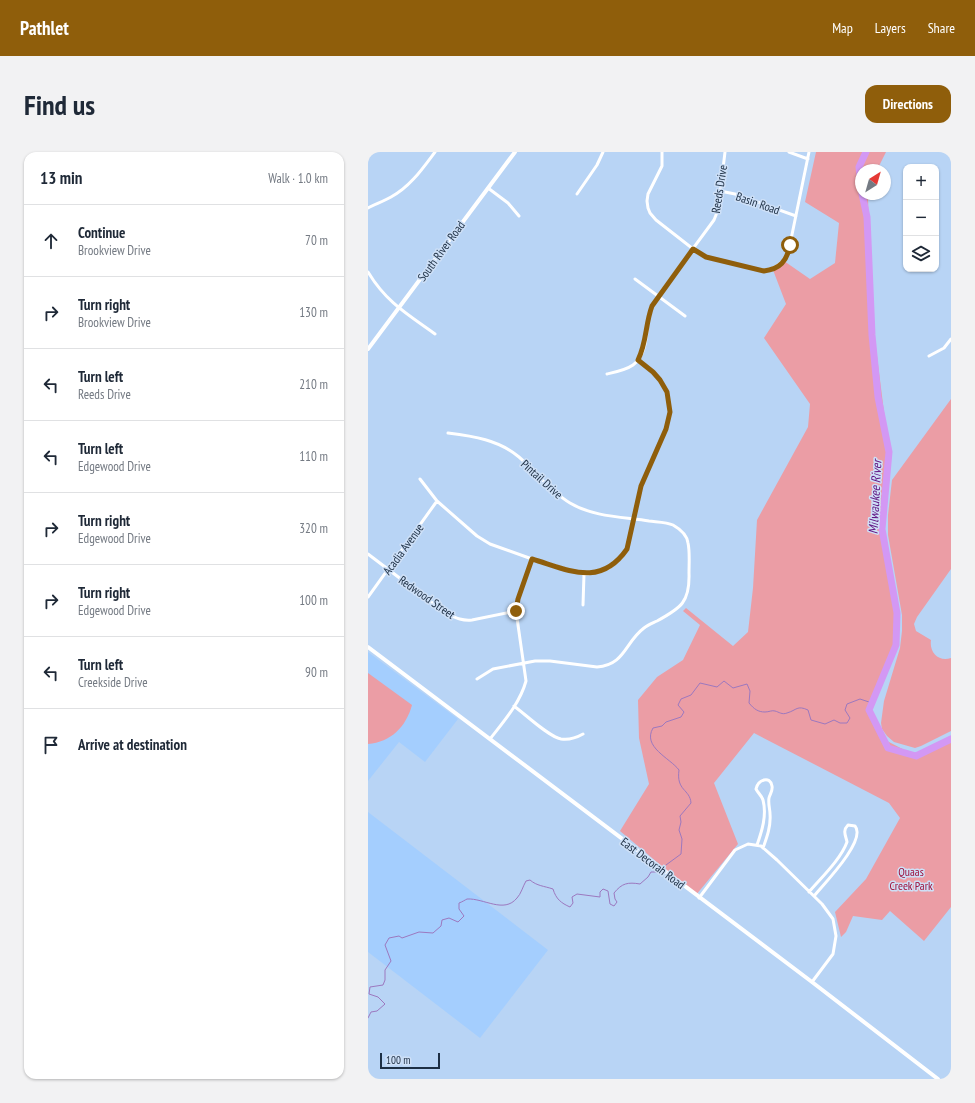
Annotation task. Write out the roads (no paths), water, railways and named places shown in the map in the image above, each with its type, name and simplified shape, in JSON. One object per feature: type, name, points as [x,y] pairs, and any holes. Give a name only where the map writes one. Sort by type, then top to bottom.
[{"type":"street","points":[[368,208],[392,197],[407,185],[420,173],[435,152]]},
{"type":"street","name":"South River Road","points":[[368,350],[515,152]]},
{"type":"street","points":[[577,194],[597,165],[603,152]]},
{"type":"street","points":[[662,152],[662,166],[648,194],[647,201],[648,208],[656,220],[693,249],[706,257],[764,271],[773,270],[784,261],[788,254],[809,152]]},
{"type":"street","name":"Reeds Drive","points":[[638,360],[644,349],[649,314],[652,306],[714,220],[718,210],[725,152]]},
{"type":"street","points":[[789,152],[808,159]]},
{"type":"street","points":[[488,188],[508,203],[519,216]]},
{"type":"street","name":"Basin Road","points":[[720,191],[735,194],[796,216]]},
{"type":"street","points":[[368,272],[386,298],[435,334]]},
{"type":"street","points":[[635,279],[685,316]]},
{"type":"street","points":[[929,356],[944,348],[951,339]]},
{"type":"street","points":[[420,479],[437,501],[477,536],[490,544],[532,559],[584,574],[609,568],[621,558],[627,549],[641,486],[666,429],[670,412],[667,392],[660,380],[653,372],[638,360],[629,367],[607,374]]},
{"type":"street","name":"Pintail Drive","points":[[448,434],[473,436],[495,443],[517,456],[550,489],[571,504],[602,514],[672,524],[683,532],[688,542],[690,584],[686,597],[681,606],[671,614],[644,628],[614,662],[597,667],[550,661],[524,662]]},
{"type":"street","name":"Acadia Avenue","points":[[368,596],[437,501]]},
{"type":"street","name":"Redwood Street","points":[[368,554],[447,614],[458,619],[472,620],[516,611]]},
{"type":"street","points":[[490,739],[524,690],[526,681],[516,611],[518,599],[532,559]]},
{"type":"street","points":[[583,605],[584,574]]},
{"type":"street","name":"East Decorah Road","points":[[368,647],[938,1079]]},
{"type":"street","points":[[477,678],[493,668],[524,662]]},
{"type":"street","points":[[514,706],[553,736],[561,739],[570,739],[583,734]]},
{"type":"street","points":[[757,846],[764,825],[764,816],[763,801],[756,789],[760,781],[764,779],[772,784],[772,789],[769,797],[770,827],[763,848]]},
{"type":"street","points":[[809,892],[840,856],[846,846],[847,842],[844,835],[845,828],[848,825],[855,826],[858,833],[848,855],[814,896]]},
{"type":"street","points":[[700,898],[735,850],[748,844],[763,848],[822,904],[833,920],[836,936],[833,954],[812,982]]},
{"type":"waterway","name":"Milwaukee River","points":[[860,164],[866,152]]},
{"type":"waterway","name":"Milwaukee River","points":[[863,200],[867,217],[872,335],[878,397],[889,452],[882,529],[897,613],[896,645],[869,710],[888,748],[916,756],[951,739]]},
{"type":"waterway","points":[[666,865],[681,854],[682,839],[679,830],[681,822],[680,816],[691,803],[690,798],[679,782],[679,770],[658,752],[651,741],[651,735],[653,728],[662,726],[666,722],[681,717],[684,712],[678,705],[681,699],[691,695],[700,683],[717,687],[724,681],[733,688],[747,684],[750,691],[749,703],[756,710],[763,712],[774,711],[784,714],[797,708],[801,708],[808,710],[811,720],[825,724],[834,720],[840,723],[847,723],[850,718],[845,710],[847,704],[860,699],[872,703]]},
{"type":"waterway","points":[[368,1018],[371,1012],[377,1011],[385,1004],[378,997],[369,994],[370,987],[383,985],[385,980],[385,970],[391,961],[385,945],[389,938],[399,936],[402,938],[419,932],[433,933],[441,926],[442,920],[449,918],[458,922],[464,916],[459,909],[459,903],[467,899],[500,905],[512,903],[521,892],[526,881],[530,880],[538,885],[553,889],[559,900],[570,907],[573,903],[572,897],[577,894],[600,897],[600,892],[603,889],[608,891],[610,904],[614,906],[617,902],[614,893],[620,887],[629,883],[640,884],[651,872],[659,872]]},
{"type":"park label","name":"Quaas Creek Park","points":[[911,878]]}]
